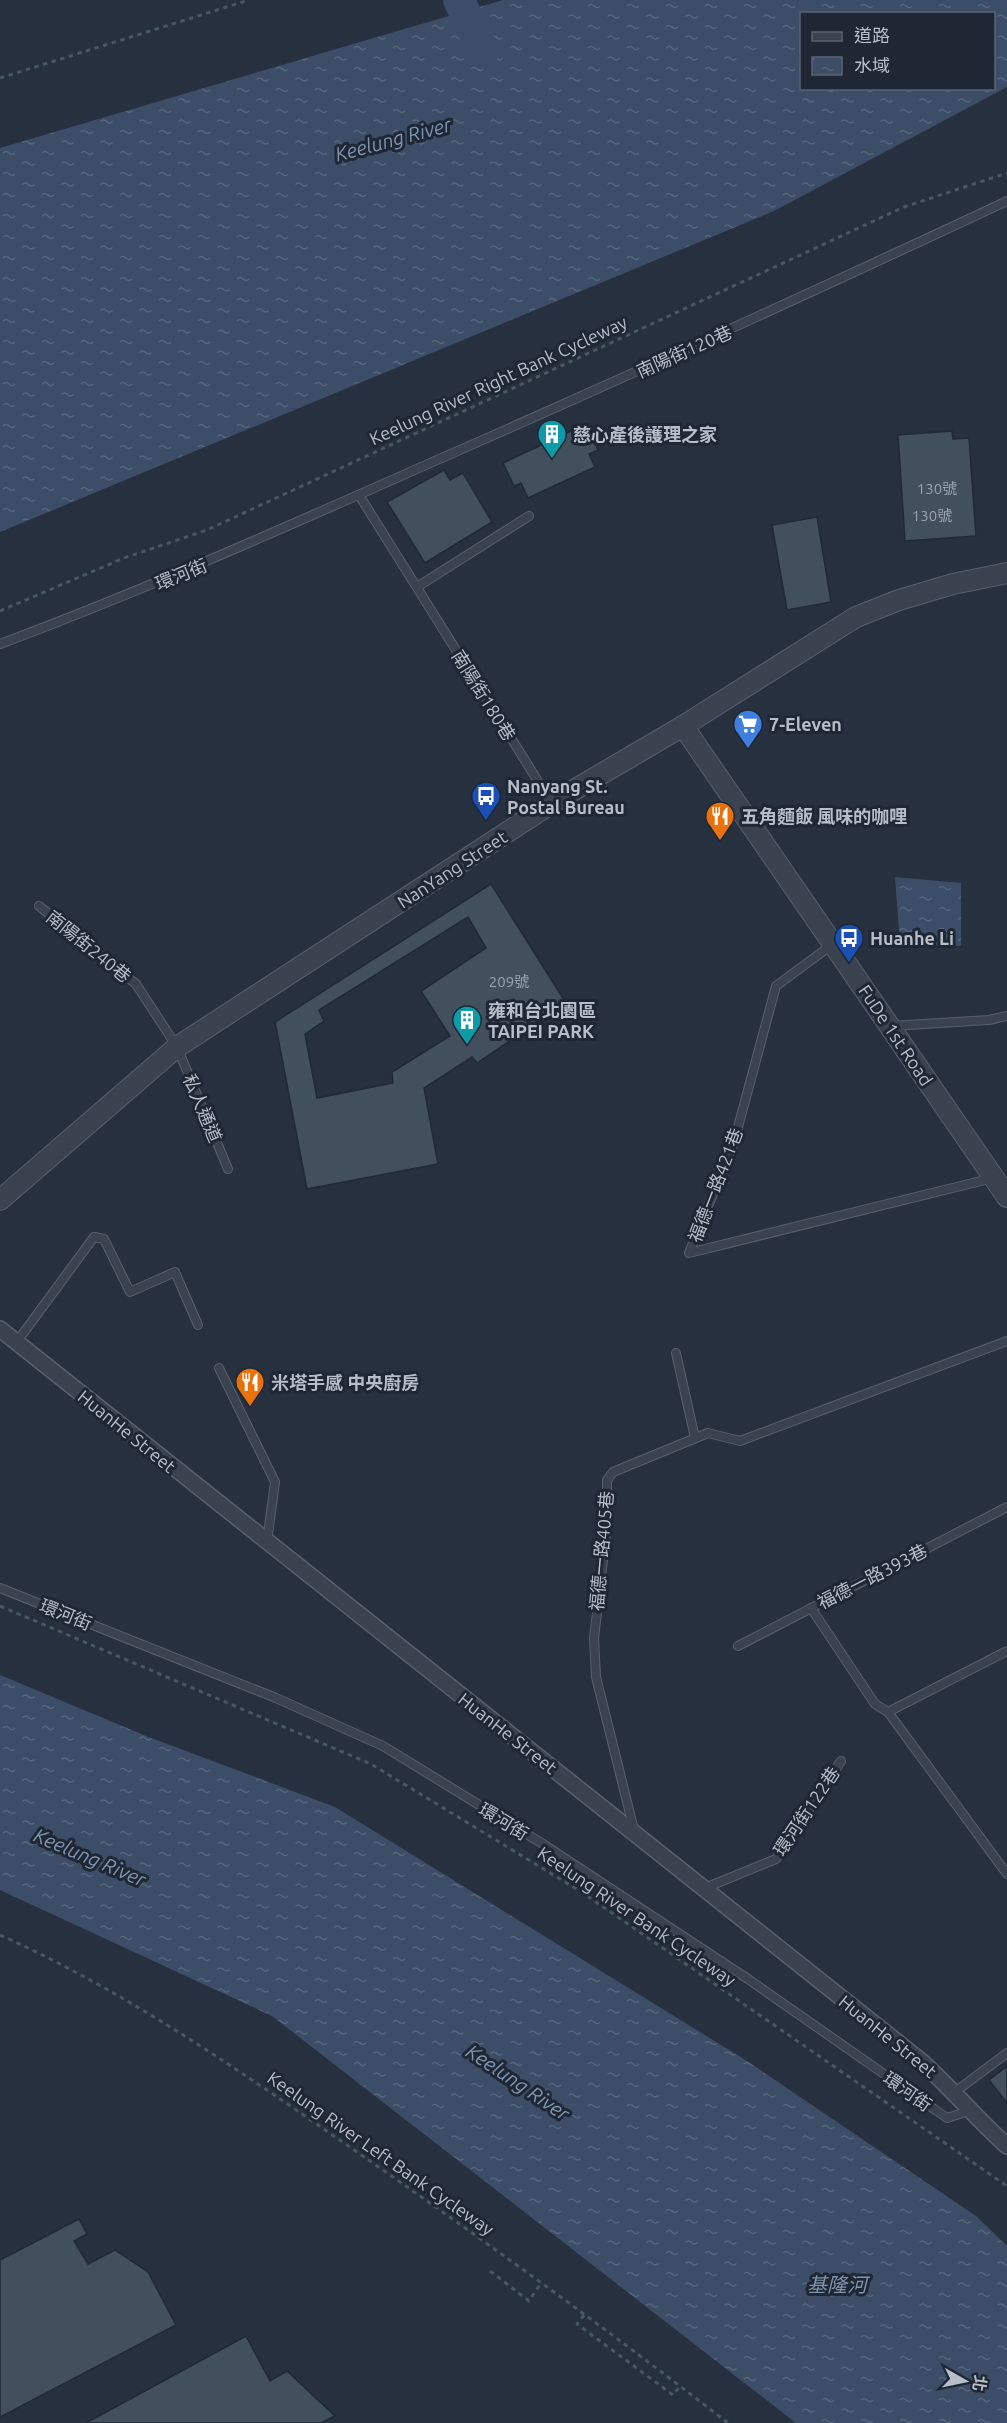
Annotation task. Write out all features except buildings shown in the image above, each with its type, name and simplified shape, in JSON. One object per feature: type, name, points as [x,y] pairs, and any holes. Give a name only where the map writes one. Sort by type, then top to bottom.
[{"type":"street","name":"NanYang Street","points":[[1,1194],[177,1047],[552,803],[683,726],[856,617],[898,600],[953,584],[1007,573]]},
{"type":"street","name":"FuDe 1st Road","points":[[683,726],[1007,1197]]},
{"type":"street","name":"HuanHe Street","points":[[0,1329],[921,2061],[955,2092],[969,2111],[1007,2146]]},
{"type":"lane","name":"南陽街120巷","points":[[359,495],[751,321],[1007,201]]},
{"type":"lane","name":"南陽街180巷","points":[[359,495],[552,803]]},
{"type":"lane","name":"環河街","points":[[0,644],[80,615],[207,563],[359,495]]},
{"type":"lane","points":[[417,587],[529,516]]},
{"type":"lane","name":"南陽街240巷","points":[[39,906],[136,984],[177,1047]]},
{"type":"lane","name":"福德一路421巷","points":[[834,943],[776,986],[734,1142],[689,1253],[994,1177]]},
{"type":"lane","points":[[889,1026],[989,1020],[1007,1016]]},
{"type":"lane","name":"私人通道","points":[[177,1047],[228,1169]]},
{"type":"lane","points":[[16,1343],[94,1238],[104,1239],[130,1292],[175,1272],[198,1325]]},
{"type":"lane","name":"福德一路405巷","points":[[634,1831],[596,1677],[594,1638],[606,1526],[607,1480],[613,1472],[708,1433],[740,1441],[1007,1341]]},
{"type":"lane","points":[[676,1353],[695,1438]]},
{"type":"lane","points":[[219,1368],[275,1482],[267,1543]]},
{"type":"lane","name":"福德一路393巷","points":[[738,1646],[1007,1507]]},
{"type":"lane","name":"環河街","points":[[0,1588],[276,1698],[383,1746],[543,1844],[748,1979],[947,2118],[969,2111]]},
{"type":"lane","points":[[811,1608],[875,1704],[888,1712],[1007,1874]]},
{"type":"lane","points":[[888,1712],[1007,1651]]},
{"type":"lane","name":"環河街122巷","points":[[705,1888],[776,1859],[841,1761]]},
{"type":"lane","points":[[955,2092],[1007,2053]]},
{"type":"path","points":[[0,78],[249,0]]},
{"type":"path","name":"Keelung River Right Bank Cycleway","points":[[0,611],[124,558],[207,530],[904,207],[1007,173]]},
{"type":"path","name":"Keelung River Bank Cycleway","points":[[0,1606],[372,1764],[583,1893],[1007,2186]]},
{"type":"path","name":"Keelung River Left Bank Cycleway","points":[[0,1935],[32,1949],[206,2048],[542,2283],[728,2423]]},
{"type":"path","points":[[490,2271],[529,2301],[542,2283]]},
{"type":"path","points":[[584,2314],[578,2324],[673,2395],[680,2386]]},
{"type":"water","name":"Keelung River","points":[[503,0],[1007,0],[1007,87],[774,211],[0,532],[0,148]]},
{"type":"water","points":[[895,877],[961,883],[961,946],[900,944]]},
{"type":"water","name":"基隆河","points":[[0,1675],[146,1736],[335,1807],[747,2061],[976,2216],[1007,2246],[1007,2423],[796,2423],[272,2016],[0,1890]]},
{"type":"waterway","points":[[459,0],[483,51]]},
{"type":"place","name":"慈心產後護理之家","points":[[552,460]]},
{"type":"place","name":"7-Eleven","points":[[748,750]]},
{"type":"place","name":"Nanyang St. Postal Bureau","points":[[486,822]]},
{"type":"place","name":"五角麵飯 風味的咖哩","points":[[720,842]]},
{"type":"place","name":"Huanhe Li","points":[[849,964]]},
{"type":"place","name":"雍和台北園區 TAIPEI PARK","points":[[467,1046]]},
{"type":"place","name":"米塔手感 中央廚房","points":[[250,1408]]}]
